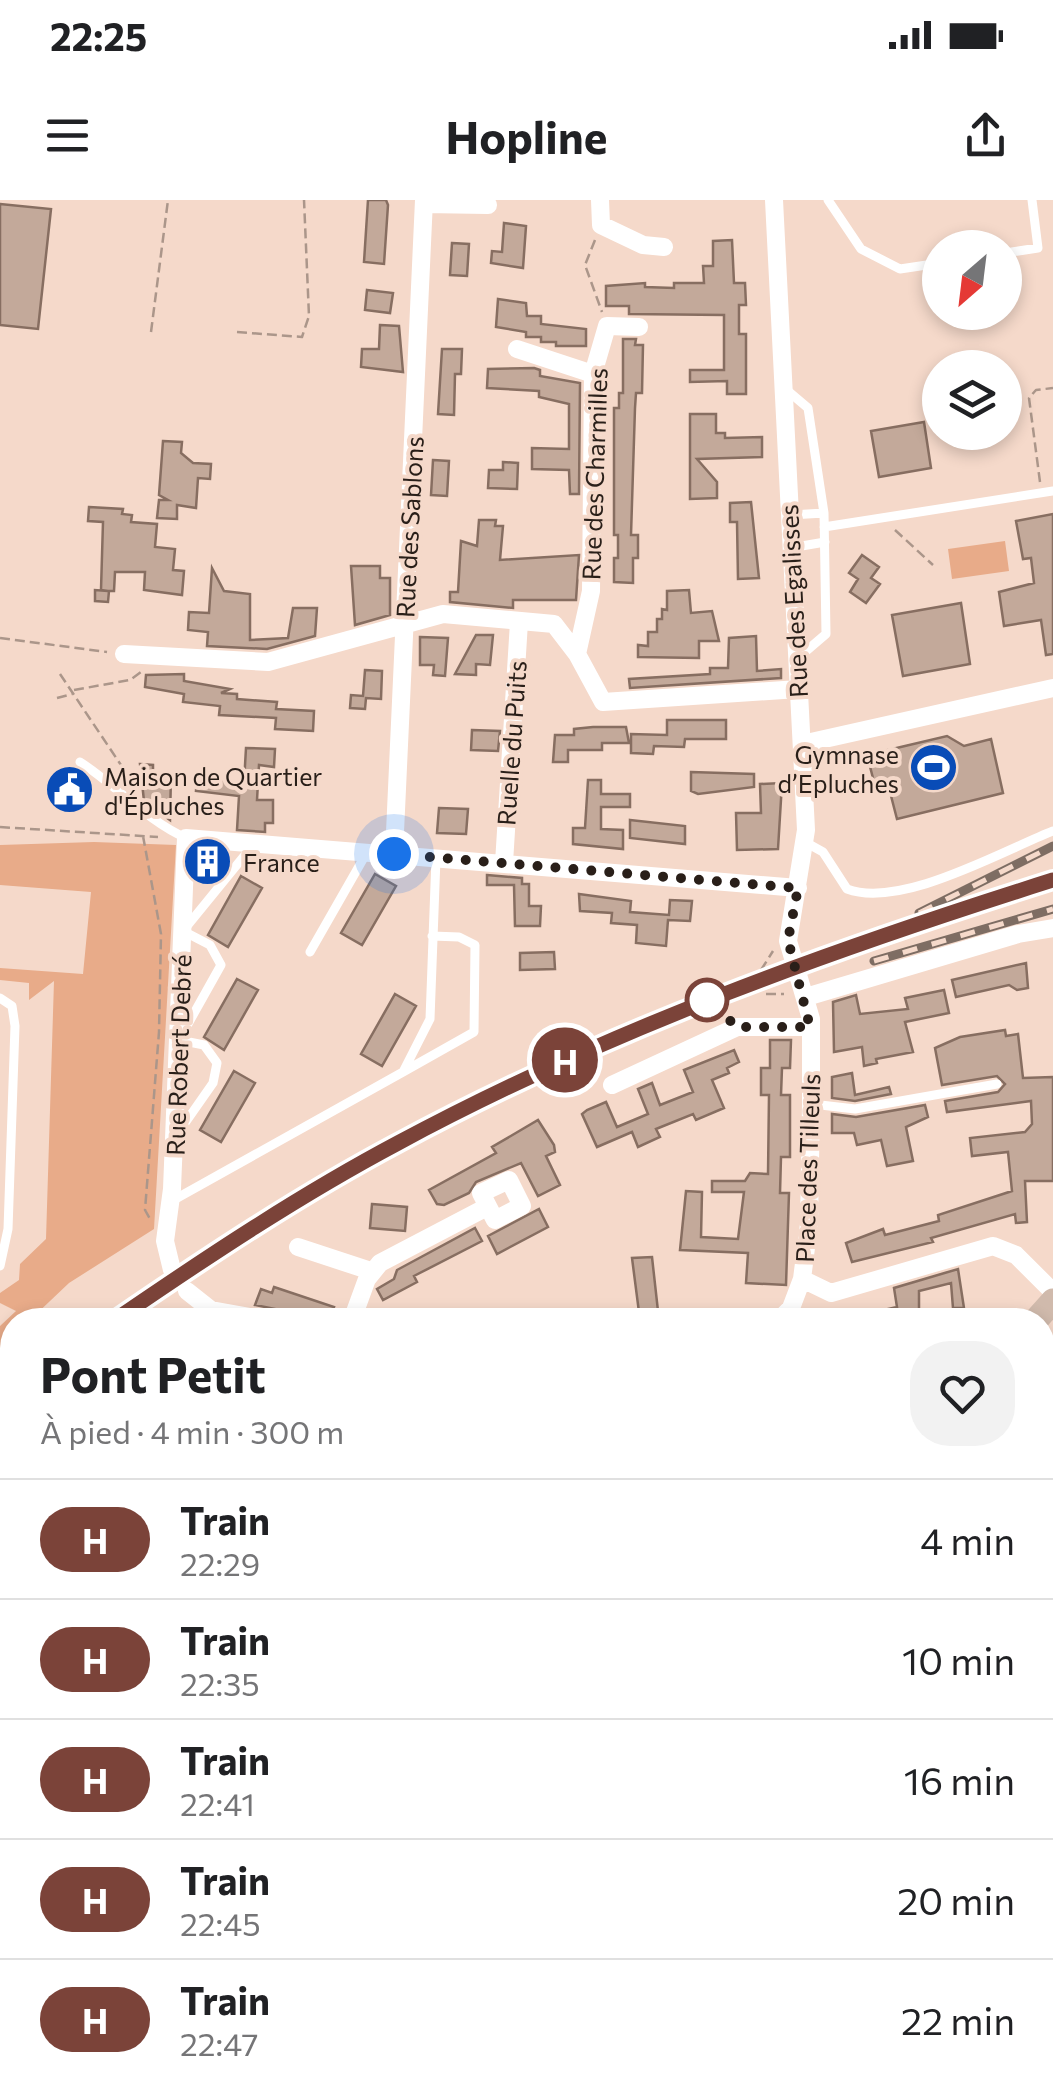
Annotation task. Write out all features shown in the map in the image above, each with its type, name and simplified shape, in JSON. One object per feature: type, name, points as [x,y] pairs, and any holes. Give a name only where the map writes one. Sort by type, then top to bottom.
[{"type":"street","points":[[600,200],[601,225],[643,245],[664,247]]},
{"type":"street","name":"Rue des Egalisses","points":[[774,200],[806,842],[788,940],[798,996]]},
{"type":"street","points":[[424,202],[488,205]]},
{"type":"street","name":"Rue des Sablons","points":[[394,854],[424,202]]},
{"type":"street","points":[[607,326],[639,327]]},
{"type":"street","name":"Rue des Charmilles","points":[[577,654],[591,591],[593,374],[607,326]]},
{"type":"street","points":[[516,349],[593,374]]},
{"type":"street","points":[[124,654],[268,662],[404,628],[443,614],[554,624],[577,654],[603,702],[798,689]]},
{"type":"street","name":"Ruelle du Puits","points":[[504,863],[519,622]]},
{"type":"street","points":[[802,744],[1050,684]]},
{"type":"street","points":[[186,838],[798,888]]},
{"type":"street","name":"Rue Robert Debré","points":[[172,1270],[165,1241],[174,1138],[186,838]]},
{"type":"street","points":[[798,996],[1018,934],[1053,928]]},
{"type":"street","name":"Place des Tilleuls","points":[[788,1308],[802,1279],[810,1224],[810,1027],[798,996]]},
{"type":"street","points":[[612,1085],[737,1027],[810,1027]]},
{"type":"street","points":[[356,1308],[370,1271],[488,1206]]},
{"type":"street","points":[[798,1308],[830,1293],[992,1246],[1016,1255],[1053,1292]]},
{"type":"street","points":[[298,1247],[370,1271]]},
{"type":"street","points":[[802,1279],[830,1293]]},
{"type":"street","points":[[187,1291],[208,1308]]},
{"type":"lane","points":[[828,200],[860,249],[900,269],[922,266]]},
{"type":"lane","points":[[1022,250],[1038,248],[1032,200]]},
{"type":"lane","points":[[781,385],[793,390],[808,408],[824,513],[826,634],[811,651],[796,659]]},
{"type":"lane","points":[[824,527],[1053,491]]},
{"type":"lane","points":[[788,516],[824,513]]},
{"type":"lane","points":[[790,548],[825,542]]},
{"type":"lane","points":[[80,762],[169,831],[186,838]]},
{"type":"lane","points":[[806,842],[823,852],[847,890],[880,896],[914,887],[1053,831]]},
{"type":"lane","points":[[174,1138],[213,1083],[217,1064],[204,1045],[178,1040],[221,965],[210,945],[184,930],[255,844]]},
{"type":"lane","points":[[310,952],[368,852]]},
{"type":"lane","points":[[403,1072],[430,1019],[436,858]]},
{"type":"lane","points":[[168,1203],[474,1032],[475,945],[459,937],[432,936]]},
{"type":"lane","points":[[0,998],[12,1006],[15,1026],[8,1229],[0,1266]]},
{"type":"lane","points":[[811,1104],[855,1109],[996,1084]]},
{"type":"path","points":[[152,332],[168,200]]},
{"type":"path","points":[[237,332],[302,337],[309,316],[304,200]]},
{"type":"path","points":[[601,225],[585,266],[607,326]]},
{"type":"path","points":[[1041,493],[1029,398],[1036,390],[1053,388]]},
{"type":"path","points":[[882,520],[933,564]]},
{"type":"path","points":[[0,638],[124,654]]},
{"type":"path","points":[[56,698],[136,678],[144,656]]},
{"type":"path","points":[[60,674],[134,779],[134,802]]},
{"type":"path","points":[[0,827],[186,838]]},
{"type":"path","points":[[143,836],[160,918],[159,1032],[145,1210],[154,1226]]},
{"type":"path","points":[[762,970],[772,945]]},
{"type":"path","points":[[766,994],[798,996]]},
{"type":"shaded area","points":[[1005,541],[1009,571],[952,579],[948,549]]},
{"type":"shaded area","points":[[0,845],[176,845],[154,1229],[69,1283],[43,1308],[10,1308],[0,1303],[0,1293],[19,1280],[20,1264],[46,1239],[54,981],[29,1000],[29,983],[0,980],[0,968],[83,974],[91,892],[0,885]]},
{"type":"building","points":[[368,200],[386,200],[388,205],[384,264],[364,262]]},
{"type":"building","points":[[0,204],[51,209],[38,329],[0,325]]},
{"type":"building","points":[[504,223],[526,226],[523,268],[491,263],[492,251],[502,252]]},
{"type":"building","points":[[732,240],[734,283],[745,283],[746,305],[739,305],[739,334],[746,334],[746,394],[727,394],[727,381],[690,382],[690,370],[724,370],[724,315],[629,314],[629,306],[606,306],[606,286],[645,283],[645,287],[674,288],[674,283],[704,283],[703,266],[713,266],[713,241]]},
{"type":"building","points":[[452,243],[469,244],[467,276],[450,275]]},
{"type":"building","points":[[367,290],[393,293],[390,313],[365,310]]},
{"type":"building","points":[[498,299],[526,303],[527,316],[541,316],[541,324],[586,329],[586,346],[556,346],[556,342],[541,342],[541,337],[526,337],[526,332],[496,327]]},
{"type":"building","points":[[380,325],[399,326],[403,372],[361,367],[362,349],[379,349]]},
{"type":"building","points":[[623,339],[636,339],[635,345],[643,345],[642,393],[636,393],[635,408],[631,535],[638,535],[638,558],[633,558],[633,583],[614,582],[618,535],[614,535],[614,408],[619,408],[619,393],[623,393]]},
{"type":"building","points":[[442,349],[462,349],[461,374],[455,374],[454,415],[438,414]]},
{"type":"building","points":[[488,369],[540,370],[540,376],[580,383],[579,494],[570,494],[569,470],[532,469],[532,448],[569,449],[569,404],[539,397],[539,391],[487,388]]},
{"type":"building","points":[[690,414],[716,414],[716,433],[725,433],[725,438],[762,437],[762,457],[697,459],[717,482],[717,498],[690,499]]},
{"type":"building","points":[[922,422],[922,450],[928,450],[931,468],[879,477],[871,431]]},
{"type":"building","points":[[163,441],[182,442],[181,453],[193,463],[211,464],[210,479],[198,478],[196,508],[177,505],[177,519],[157,518],[159,500],[168,500],[159,495]]},
{"type":"building","points":[[433,460],[449,461],[447,496],[431,495]]},
{"type":"building","points":[[503,462],[518,463],[517,489],[488,488],[489,470],[503,470]]},
{"type":"building","points":[[751,502],[759,578],[738,579],[737,522],[730,522],[730,503]]},
{"type":"building","points":[[89,507],[123,509],[122,514],[132,515],[131,522],[157,524],[155,547],[175,549],[173,570],[184,571],[182,595],[144,590],[145,572],[115,572],[114,591],[109,591],[108,602],[95,601],[95,590],[108,591],[101,590],[103,522],[88,521]]},
{"type":"building","points":[[1053,514],[1053,654],[1046,655],[1041,620],[1004,626],[999,592],[1034,583],[1031,558],[1023,559],[1016,521]]},
{"type":"building","points":[[479,520],[496,520],[495,526],[503,526],[500,560],[579,555],[576,600],[513,600],[513,608],[450,602],[450,592],[458,592],[461,541],[477,546]]},
{"type":"building","points":[[862,555],[879,567],[871,578],[880,584],[866,603],[850,592],[858,579],[849,573]]},
{"type":"building","points":[[351,566],[380,566],[380,578],[390,578],[390,615],[355,625]]},
{"type":"building","points":[[212,568],[224,591],[250,594],[250,640],[288,638],[293,608],[317,608],[315,636],[267,649],[207,646],[208,632],[188,630],[189,612],[209,613]]},
{"type":"building","points":[[689,590],[691,613],[712,611],[719,641],[699,641],[699,658],[638,657],[638,645],[648,646],[648,632],[657,632],[657,619],[662,619],[662,609],[667,610],[667,591]]},
{"type":"building","points":[[961,603],[970,664],[903,676],[892,615]]},
{"type":"building","points":[[476,635],[493,635],[490,665],[476,664],[476,675],[455,674]]},
{"type":"building","points":[[756,636],[757,671],[781,669],[781,678],[630,688],[629,679],[710,674],[710,668],[728,668],[729,638]]},
{"type":"building","points":[[420,637],[448,638],[445,676],[433,675],[434,665],[420,665]]},
{"type":"building","points":[[365,670],[382,671],[381,699],[366,698],[365,709],[350,708],[351,695],[363,696]]},
{"type":"building","points":[[184,674],[184,681],[230,689],[221,693],[237,694],[237,699],[277,702],[276,709],[314,711],[313,731],[275,729],[276,718],[219,715],[220,706],[183,702],[184,694],[145,687],[146,675]]},
{"type":"building","points":[[667,720],[726,720],[726,739],[685,739],[684,747],[654,746],[653,754],[631,753],[631,734],[667,735]]},
{"type":"building","points":[[626,727],[629,743],[602,743],[602,750],[568,750],[568,762],[553,762],[555,735],[574,735],[574,729]]},
{"type":"building","points":[[472,730],[500,731],[498,751],[471,750]]},
{"type":"building","name":"Gymnase d’Epluches","points":[[947,736],[964,746],[991,739],[1003,793],[897,819],[890,792],[874,782],[867,755]]},
{"type":"building","points":[[246,748],[275,749],[274,767],[259,765],[257,800],[273,800],[273,823],[265,823],[265,832],[237,830],[239,796],[196,791],[197,777],[244,783]]},
{"type":"building","points":[[140,764],[153,765],[153,774],[171,775],[170,820],[144,801]]},
{"type":"building","name":"Maison de Quartier d'Épluches","points":[[72,770],[86,780],[66,810],[52,800]]},
{"type":"building","points":[[691,772],[754,774],[754,787],[698,794],[691,791]]},
{"type":"building","points":[[588,780],[601,780],[601,794],[630,794],[630,807],[601,807],[601,829],[623,830],[623,849],[573,844],[573,828],[585,828]]},
{"type":"building","points":[[782,783],[778,849],[737,850],[736,813],[761,813],[760,784]]},
{"type":"building","points":[[439,808],[468,809],[466,834],[437,833]]},
{"type":"building","points":[[630,820],[685,826],[685,844],[630,838]]},
{"type":"building","points":[[375,874],[396,886],[362,945],[341,933]]},
{"type":"building","points":[[487,875],[522,878],[522,884],[529,884],[529,906],[541,906],[540,926],[515,926],[514,885],[487,885]]},
{"type":"building","points":[[241,876],[262,888],[228,947],[208,935]]},
{"type":"building","points":[[579,894],[631,901],[630,912],[669,915],[670,900],[692,901],[690,921],[668,920],[666,946],[636,943],[637,925],[611,923],[612,913],[580,911]]},
{"type":"building","points":[[554,952],[555,969],[520,970],[520,953]]},
{"type":"building","points":[[1026,963],[1028,988],[1017,990],[1009,985],[956,997],[952,980]]},
{"type":"building","points":[[237,979],[258,990],[224,1050],[204,1037]]},
{"type":"building","points":[[944,990],[949,1013],[905,1022],[913,1052],[876,1059],[877,1063],[864,1066],[862,1047],[834,1052],[833,1002],[856,995],[860,1014],[908,1009],[905,998]]},
{"type":"building","points":[[395,994],[416,1006],[382,1066],[361,1054]]},
{"type":"building","points":[[1005,1030],[1006,1036],[1018,1034],[1023,1078],[1053,1077],[1053,1181],[1025,1181],[1027,1222],[1016,1223],[1015,1214],[931,1238],[933,1242],[852,1262],[846,1243],[883,1229],[885,1235],[939,1221],[938,1215],[1012,1191],[1008,1152],[972,1156],[970,1138],[1025,1132],[1032,1124],[1031,1101],[947,1112],[945,1101],[998,1092],[1005,1084],[997,1076],[942,1085],[935,1048],[960,1037]]},
{"type":"building","points":[[770,1040],[791,1040],[790,1068],[782,1068],[781,1095],[790,1095],[790,1157],[781,1157],[780,1193],[789,1193],[786,1285],[746,1283],[748,1253],[680,1250],[686,1191],[702,1192],[701,1237],[738,1239],[744,1192],[712,1192],[712,1181],[745,1181],[750,1173],[768,1174],[769,1095],[761,1095],[761,1068],[770,1068]]},
{"type":"building","points":[[734,1050],[739,1062],[727,1068],[729,1073],[712,1080],[724,1108],[696,1120],[693,1114],[656,1129],[660,1137],[638,1147],[632,1132],[597,1147],[582,1114],[587,1110],[606,1102],[617,1127],[648,1114],[638,1089],[652,1083],[660,1105],[693,1092],[684,1070]]},
{"type":"building","points":[[234,1071],[255,1083],[221,1142],[200,1130]]},
{"type":"building","points":[[852,1073],[855,1095],[889,1087],[891,1094],[855,1101],[832,1098],[832,1077]]},
{"type":"building","points":[[925,1105],[928,1117],[906,1127],[913,1161],[887,1166],[881,1140],[857,1145],[854,1133],[832,1133],[832,1114],[856,1117]]},
{"type":"building","points":[[538,1120],[554,1145],[555,1152],[546,1156],[560,1185],[538,1196],[521,1163],[476,1182],[469,1193],[444,1205],[437,1204],[429,1190],[496,1153],[492,1147]]},
{"type":"building","points":[[372,1204],[407,1207],[405,1231],[370,1228]]},
{"type":"building","points":[[539,1209],[548,1227],[497,1254],[488,1236]]},
{"type":"building","points":[[475,1228],[482,1241],[414,1276],[417,1282],[383,1300],[377,1289],[394,1279],[397,1270]]},
{"type":"building","points":[[652,1257],[658,1308],[638,1308],[632,1258]]},
{"type":"building","points":[[958,1269],[964,1308],[953,1308],[951,1283],[919,1291],[919,1308],[893,1308],[897,1307],[894,1288]]},
{"type":"building","points":[[274,1287],[334,1307],[255,1305],[261,1289],[272,1293]]},
{"type":"railway","points":[[919,913],[1053,846]]},
{"type":"railway","points":[[133,1308],[321,1186],[552,1066],[799,965],[1053,880]]},
{"type":"railway","points":[[874,961],[1053,909]]},
{"type":"train","name":"H","points":[[133,1308],[311,1192],[394,1144],[556,1064],[786,970],[1053,880]]},
{"type":"place","name":"Gymnase d’Epluches","points":[[934,768]]},
{"type":"place","name":"Maison de Quartier d'Épluches","points":[[69,790]]},
{"type":"place","name":"France","points":[[208,862]]},
{"type":"route","points":[[394,854],[798,888],[788,940],[806,997],[810,1027],[737,1027],[707,1000]]}]
